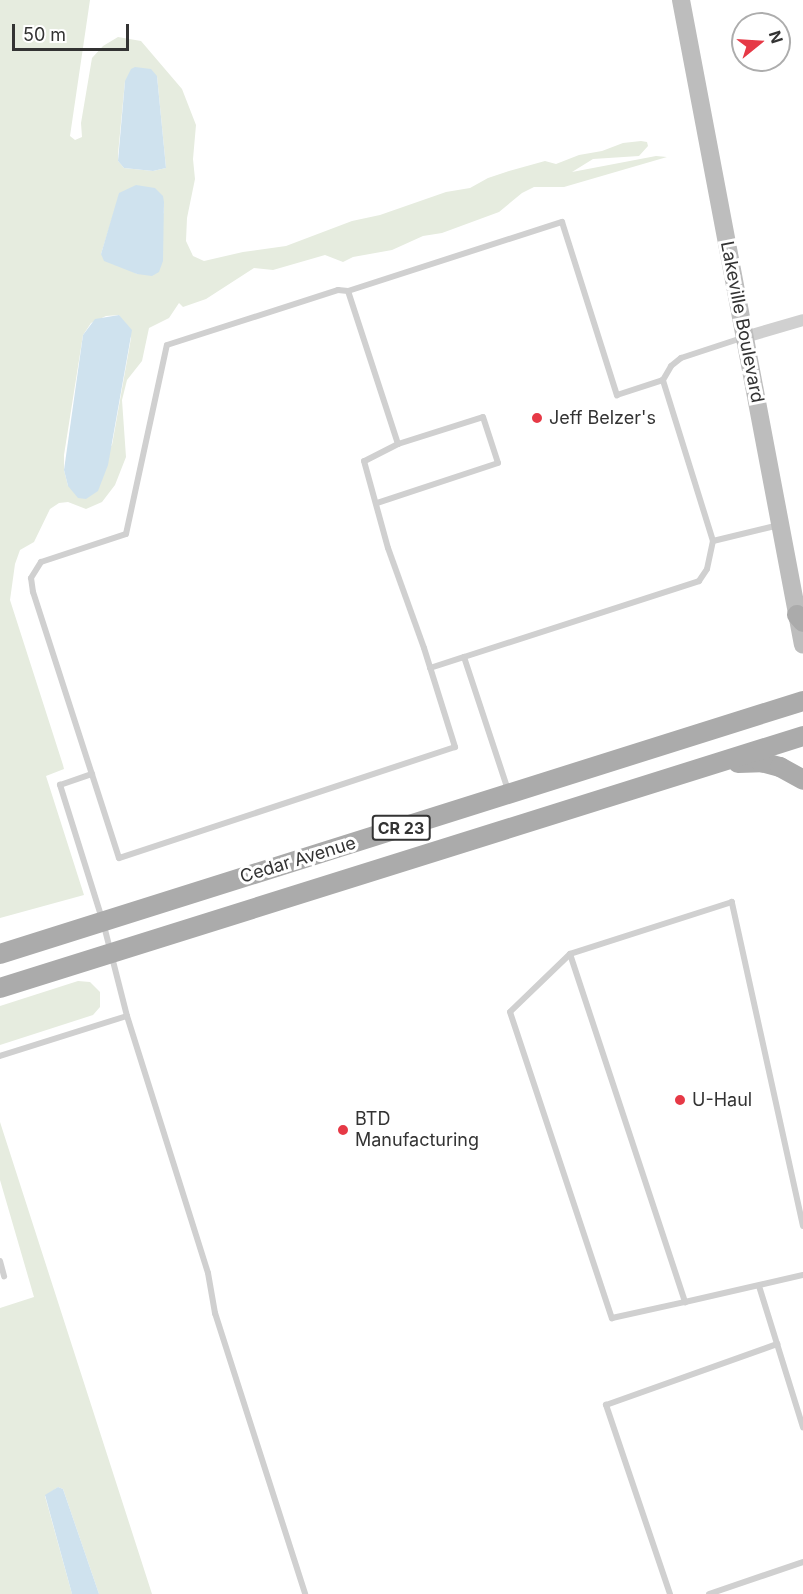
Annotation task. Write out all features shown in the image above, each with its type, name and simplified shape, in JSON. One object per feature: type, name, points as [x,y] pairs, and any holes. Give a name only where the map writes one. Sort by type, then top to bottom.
[{"type":"main road","name":"Cedar Avenue","points":[[0,954],[803,701]]},
{"type":"main road","name":"Cedar Avenue","points":[[0,988],[803,736]]},
{"type":"main road","points":[[714,764],[761,762],[795,772],[803,780]]},
{"type":"street","name":"Lakeville Boulevard","points":[[681,0],[800,618],[803,645]]},
{"type":"street","points":[[745,337],[803,320]]},
{"type":"lane","points":[[377,503],[498,463],[483,417],[398,444],[364,461],[388,548],[455,747],[119,858],[33,592],[31,578],[40,562],[126,534],[167,345],[338,290],[348,291],[562,222],[617,395],[663,380],[671,366],[681,358],[745,337]]},
{"type":"lane","points":[[348,291],[398,444]]},
{"type":"lane","points":[[430,668],[699,581],[707,569],[713,540],[663,380]]},
{"type":"lane","points":[[713,540],[781,525]]},
{"type":"lane","points":[[464,657],[509,794]]},
{"type":"lane","points":[[92,774],[60,785],[102,922],[127,1016],[208,1273],[215,1313],[306,1594]]},
{"type":"lane","points":[[803,1226],[732,902],[570,954],[510,1012],[612,1318],[803,1275]]},
{"type":"lane","points":[[570,954],[685,1302]]},
{"type":"lane","points":[[0,1056],[127,1016]]},
{"type":"lane","points":[[0,1261],[4,1275]]},
{"type":"lane","points":[[759,1286],[803,1426]]},
{"type":"lane","points":[[670,1594],[606,1405],[777,1344]]},
{"type":"lane","points":[[709,1594],[803,1562]]},
{"type":"shaded area","points":[[0,0],[90,0],[70,136],[75,140],[82,137],[81,123],[92,58],[103,46],[118,37],[141,41],[182,89],[196,125],[193,159],[195,179],[187,218],[186,241],[193,256],[204,261],[243,252],[286,246],[352,221],[380,215],[446,192],[470,188],[488,178],[509,171],[545,161],[556,164],[623,143],[641,141],[647,142],[648,146],[639,156],[593,159],[572,172],[656,156],[667,157],[564,187],[534,187],[522,193],[499,212],[442,233],[423,236],[392,250],[353,257],[343,262],[325,255],[273,270],[254,268],[206,299],[183,307],[179,303],[169,318],[149,328],[142,361],[127,380],[122,400],[126,457],[115,485],[102,502],[86,509],[68,502],[59,503],[50,509],[34,542],[20,550],[15,564],[10,600],[63,765],[64,769],[46,776],[84,895],[0,918]],"holes":[[[157,76],[166,168],[153,171],[124,168],[118,161],[118,154],[125,81]],[[164,202],[164,212],[137,274],[101,254],[115,209]],[[119,315],[131,338],[112,445],[68,486],[64,470],[64,455],[83,335],[91,323],[106,316]]]},
{"type":"shaded area","points":[[78,981],[90,982],[100,992],[100,1007],[93,1015],[0,1045],[0,1006]]},
{"type":"shaded area","points":[[0,1122],[152,1594],[99,1594],[63,1489],[58,1487],[45,1496],[72,1594],[0,1594],[0,1308],[34,1297],[0,1180]]},
{"type":"water","points":[[135,67],[151,69],[157,76],[166,168],[153,171],[124,168],[118,161],[125,81],[131,69]]},
{"type":"water","points":[[136,185],[155,188],[163,196],[163,261],[159,272],[152,276],[137,274],[104,261],[101,254],[119,193]]},
{"type":"water","points":[[119,315],[132,330],[108,465],[98,491],[86,499],[78,498],[68,486],[64,470],[83,335],[95,319]]},
{"type":"water","points":[[58,1487],[63,1489],[99,1594],[72,1594],[45,1495]]},
{"type":"place","name":"Jeff Belzer's","points":[[537,418]]},
{"type":"place","name":"U-Haul","points":[[680,1100]]},
{"type":"place","name":"BTD Manufacturing","points":[[343,1130]]}]
